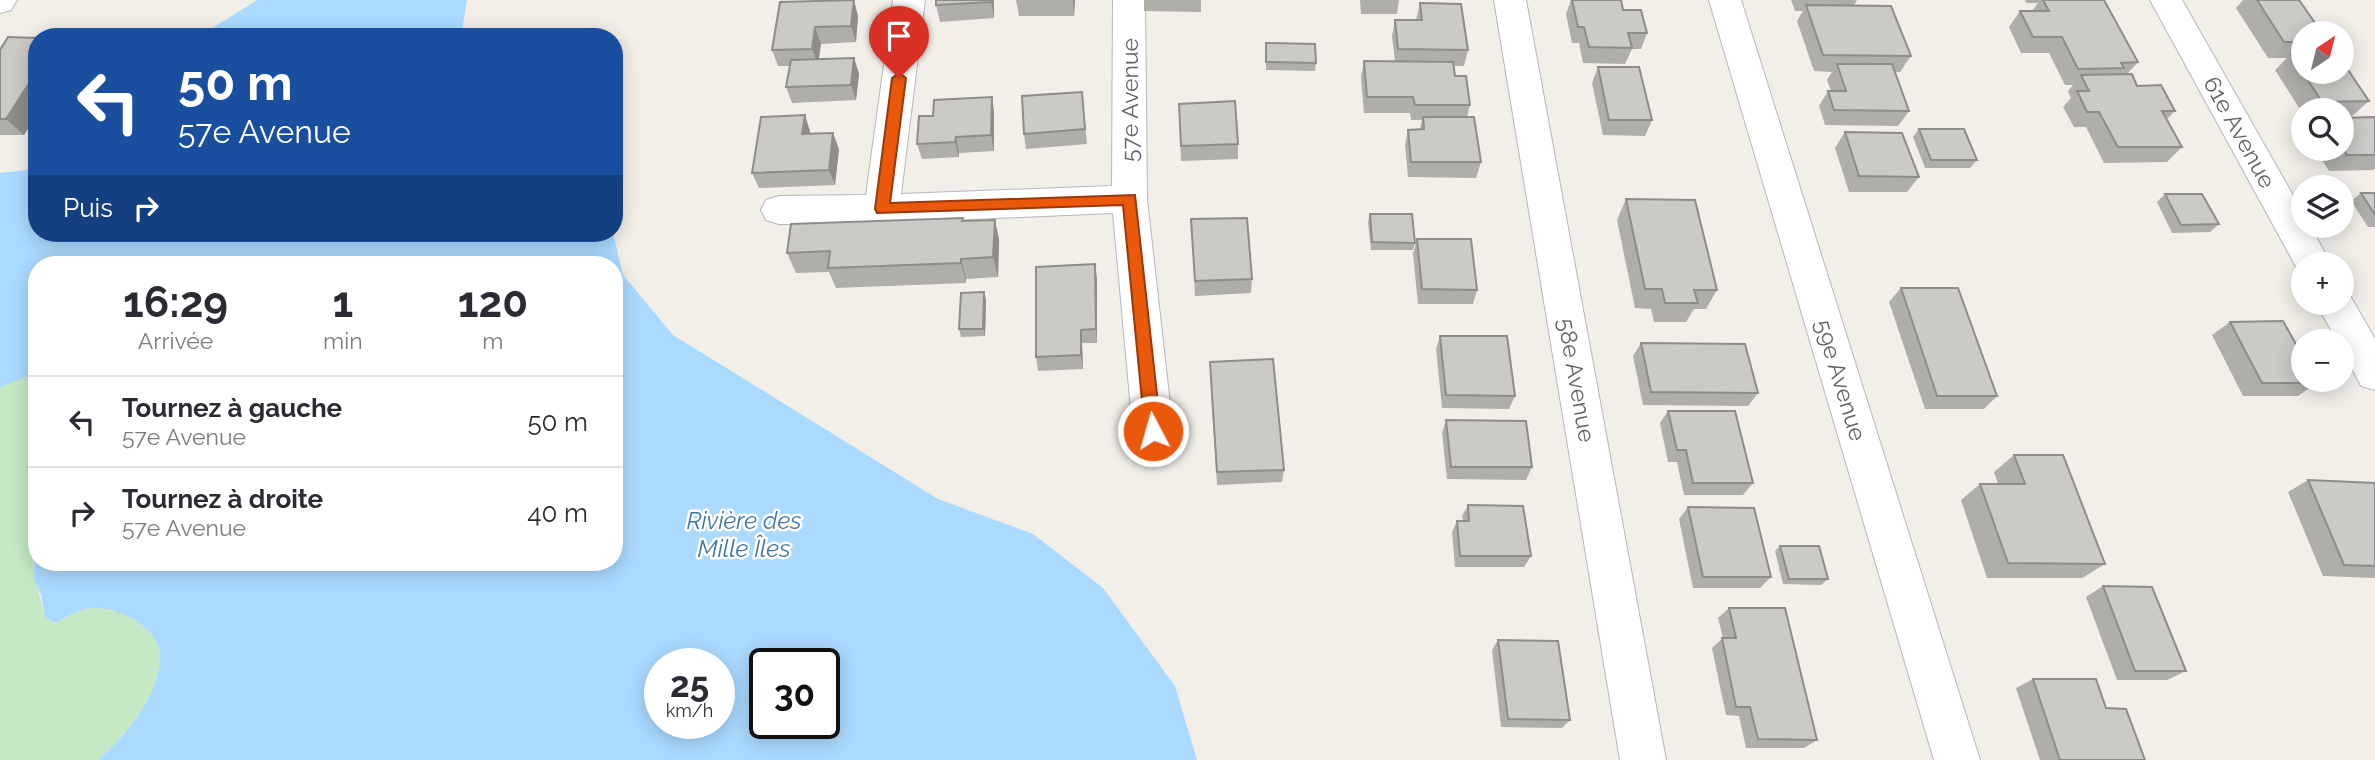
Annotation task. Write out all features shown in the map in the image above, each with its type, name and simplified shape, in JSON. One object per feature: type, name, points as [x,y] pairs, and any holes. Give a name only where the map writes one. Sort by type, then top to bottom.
[{"type":"street","points":[[882,209],[909,0]]},
{"type":"street","name":"57e Avenue","points":[[1129,0],[1129,200],[1153,431]]},
{"type":"street","name":"58e Avenue","points":[[1510,0],[1643,760]]},
{"type":"street","name":"59e Avenue","points":[[1725,0],[1957,760]]},
{"type":"street","name":"61e Avenue","points":[[2166,0],[2307,252]]},
{"type":"street","points":[[779,209],[882,209],[1129,200]]},
{"type":"street","points":[[2342,315],[2375,374]]},
{"type":"green space","points":[[0,307],[28,310],[28,571],[34,571],[45,618],[55,623],[90,608],[101,608],[125,615],[147,629],[155,639],[160,661],[152,689],[138,716],[98,760],[0,760]]},
{"type":"water","points":[[257,0],[467,0],[462,28],[212,28]]},
{"type":"water","name":"Rivière des Mille Îles","points":[[28,170],[28,242],[615,242],[618,256],[28,256],[28,376],[0,387],[0,173]]},
{"type":"water","name":"Rivière des Mille Îles","points":[[623,275],[673,335],[938,499],[1033,534],[1103,588],[1175,686],[1197,760],[98,760],[119,740],[146,703],[157,675],[159,649],[155,639],[137,621],[101,608],[86,609],[55,623],[45,618],[41,595],[34,579],[34,571],[623,571]]},
{"type":"building","points":[[854,0],[851,26],[815,27],[812,49],[772,50],[780,2]]},
{"type":"building","points":[[936,0],[991,0],[991,2],[936,5]]},
{"type":"building","points":[[1572,0],[1621,0],[1623,10],[1641,10],[1647,33],[1628,33],[1632,48],[1589,47],[1584,27],[1578,27]]},
{"type":"building","points":[[2043,0],[2104,0],[2138,62],[2121,63],[2124,68],[2078,69],[2062,37],[2033,37],[2020,11],[2049,11]]},
{"type":"building","points":[[2257,0],[2299,0],[2314,21],[2291,21],[2291,42],[2284,42]]},
{"type":"building","points":[[1420,3],[1461,4],[1468,50],[1398,49],[1395,20],[1422,20]]},
{"type":"building","points":[[1806,5],[1891,6],[1911,56],[1823,55]]},
{"type":"building","points":[[8,37],[28,38],[28,85],[6,119],[0,119],[0,50]]},
{"type":"building","points":[[1266,43],[1315,44],[1316,63],[1266,62]]},
{"type":"building","points":[[854,58],[851,85],[786,87],[791,60]]},
{"type":"building","points":[[1364,61],[1453,62],[1455,76],[1466,76],[1470,105],[1415,105],[1413,97],[1367,97]]},
{"type":"building","points":[[1837,64],[1892,64],[1909,111],[1834,110],[1828,91],[1846,91]]},
{"type":"building","points":[[1598,67],[1639,67],[1652,120],[1609,120]]},
{"type":"building","points":[[2132,74],[2137,86],[2161,85],[2175,111],[2162,111],[2182,147],[2118,147],[2099,112],[2087,112],[2077,91],[2089,91],[2081,75]]},
{"type":"building","points":[[2354,79],[2369,101],[2354,101],[2354,98],[2319,98],[2310,84],[2354,84]]},
{"type":"building","points":[[1082,92],[1085,129],[1024,134],[1022,96]]},
{"type":"building","points":[[992,97],[991,135],[956,137],[955,142],[917,144],[919,116],[933,116],[934,100]]},
{"type":"building","points":[[1235,101],[1238,144],[1181,146],[1179,104]]},
{"type":"building","points":[[805,115],[802,134],[833,133],[829,170],[752,173],[761,117]]},
{"type":"building","points":[[1423,117],[1474,117],[1481,162],[1411,162],[1408,130],[1424,129]]},
{"type":"building","points":[[2375,117],[2375,155],[2354,155],[2354,118]]},
{"type":"building","points":[[1919,129],[1964,129],[1977,160],[1931,160]]},
{"type":"building","points":[[1845,132],[1902,133],[1919,177],[1859,176]]},
{"type":"building","points":[[2361,193],[2375,193],[2375,215]]},
{"type":"building","points":[[2165,194],[2202,194],[2219,224],[2181,225]]},
{"type":"building","points":[[1626,199],[1695,200],[1717,290],[1694,290],[1698,303],[1665,303],[1662,289],[1645,289]]},
{"type":"building","points":[[1370,214],[1412,214],[1415,243],[1372,242]]},
{"type":"building","points":[[963,218],[962,221],[995,220],[993,257],[961,259],[961,263],[828,268],[830,251],[787,253],[791,224]]},
{"type":"building","points":[[1247,218],[1252,279],[1195,281],[1191,219]]},
{"type":"building","points":[[1417,239],[1471,239],[1477,290],[1422,289]]},
{"type":"building","points":[[1095,264],[1096,329],[1081,330],[1081,355],[1036,357],[1036,267]]},
{"type":"building","points":[[1901,288],[1958,288],[1997,396],[1937,396]]},
{"type":"building","points":[[984,292],[983,329],[959,329],[961,293]]},
{"type":"building","points":[[2283,321],[2291,335],[2291,383],[2262,383],[2230,322]]},
{"type":"building","points":[[1440,336],[1507,336],[1515,396],[1446,395]]},
{"type":"building","points":[[1641,343],[1745,344],[1758,393],[1651,392]]},
{"type":"building","points":[[1273,359],[1284,470],[1217,472],[1210,362]]},
{"type":"building","points":[[1668,411],[1735,411],[1753,483],[1693,483],[1686,450],[1677,450]]},
{"type":"building","points":[[1446,420],[1526,421],[1532,467],[1451,467]]},
{"type":"building","points":[[2014,455],[2063,455],[2105,564],[2008,563],[1980,484],[2025,484]]},
{"type":"building","points":[[2308,480],[2375,483],[2375,566],[2344,565]]},
{"type":"building","points":[[1468,505],[1523,506],[1531,556],[1460,556],[1457,521],[1469,521]]},
{"type":"building","points":[[1688,507],[1754,508],[1771,577],[1703,577]]},
{"type":"building","points":[[1780,546],[1819,546],[1828,579],[1789,579]]},
{"type":"building","points":[[2103,586],[2152,587],[2186,671],[2135,671]]},
{"type":"building","points":[[1729,608],[1785,608],[1817,740],[1758,739],[1750,707],[1736,707],[1722,638],[1736,638]]},
{"type":"building","points":[[1498,640],[1558,641],[1570,720],[1508,719]]},
{"type":"building","points":[[2033,679],[2096,679],[2106,708],[2126,709],[2145,760],[2060,760]]},
{"type":"route","points":[[899,78],[882,209],[1129,200],[1153,431]]}]
